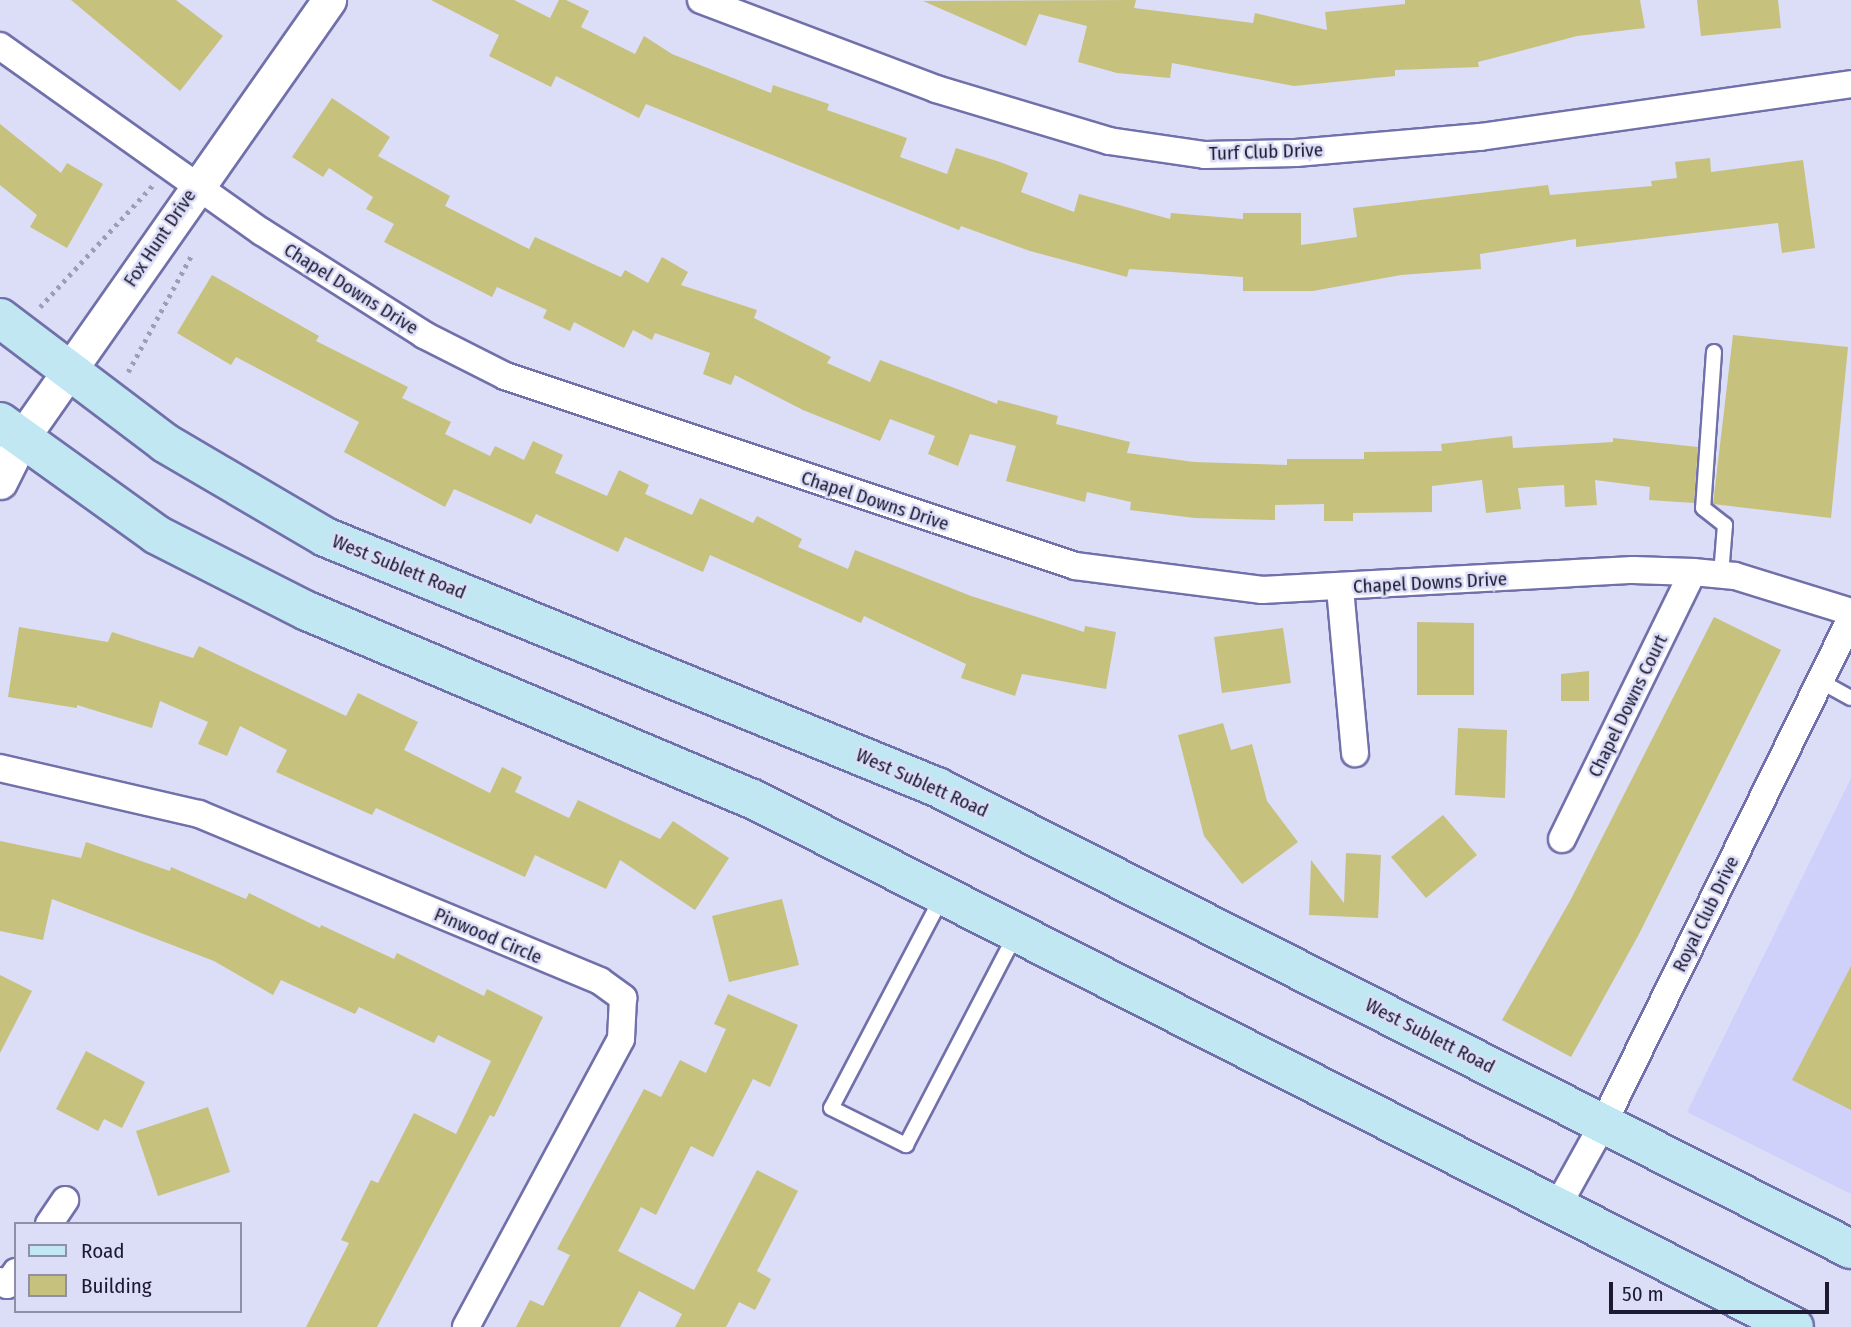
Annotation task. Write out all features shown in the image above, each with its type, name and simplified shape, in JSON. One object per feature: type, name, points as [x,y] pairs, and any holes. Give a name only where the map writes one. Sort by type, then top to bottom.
[{"type":"main road","name":"West Sublett Road","points":[[0,318],[165,443],[325,537],[939,788],[1851,1249]]},
{"type":"main road","points":[[11,430],[158,535],[307,611],[753,799],[1794,1327]]},
{"type":"street","name":"Fox Hunt Drive","points":[[0,482],[11,430],[68,371],[195,185],[329,0]]},
{"type":"street","name":"Turf Club Drive","points":[[701,0],[936,89],[1109,141],[1205,155],[1296,153],[1480,137],[1851,84]]},
{"type":"street","name":"Chapel Downs Drive","points":[[0,46],[195,185],[424,335],[505,376],[615,415],[1075,566],[1262,590],[1340,588],[1633,570],[1693,572],[1721,575],[1851,612]]},
{"type":"street","name":"Chapel Downs Court","points":[[1562,839],[1693,572]]},
{"type":"street","points":[[1340,588],[1355,753]]},
{"type":"street","name":"Royal Club Drive","points":[[1558,1207],[1603,1124],[1851,618]]},
{"type":"street","name":"Pinwood Circle","points":[[0,768],[199,814],[600,981],[623,998],[621,1039],[466,1327]]},
{"type":"street","points":[[50,1222],[65,1200]]},
{"type":"street","points":[[0,1281],[8,1284],[14,1275]]},
{"type":"lane","points":[[1714,352],[1703,509],[1725,525],[1721,575]]},
{"type":"lane","points":[[1820,681],[1851,698]]},
{"type":"lane","points":[[943,895],[831,1108],[906,1145],[1017,933]]},
{"type":"path","points":[[37,310],[156,183]]},
{"type":"path","points":[[125,376],[196,247]]},
{"type":"shaded area","points":[[1851,778],[1851,1194],[1687,1112]]},
{"type":"building","points":[[71,0],[176,0],[223,36],[180,91]]},
{"type":"building","points":[[431,0],[514,0],[550,18],[559,0],[566,0],[589,11],[581,27],[635,54],[644,36],[672,54],[771,93],[773,85],[829,104],[827,110],[907,138],[900,157],[947,174],[956,148],[1000,162],[1028,173],[1021,192],[1074,212],[1079,194],[1170,219],[1171,213],[1243,219],[1243,213],[1301,213],[1301,245],[1357,237],[1353,208],[1548,185],[1550,195],[1652,186],[1651,181],[1677,178],[1675,162],[1710,158],[1711,172],[1803,160],[1815,248],[1782,253],[1778,223],[1576,247],[1576,239],[1480,254],[1481,269],[1401,275],[1313,291],[1243,291],[1243,277],[1129,269],[1127,277],[1030,251],[961,226],[959,230],[646,104],[639,118],[556,76],[551,87],[489,56],[499,35]]},
{"type":"building","points":[[1136,0],[1134,8],[1253,23],[1255,13],[1327,30],[1325,12],[1405,4],[1405,0],[1640,0],[1645,28],[1577,36],[1478,62],[1479,67],[1395,70],[1395,76],[1294,86],[1172,63],[1170,78],[1117,73],[1078,62],[1087,26],[1039,14],[1026,46],[923,1]]},
{"type":"building","points":[[1697,0],[1778,0],[1781,28],[1701,36]]},
{"type":"building","points":[[332,98],[390,137],[378,156],[450,196],[445,206],[529,249],[535,237],[621,277],[625,270],[648,283],[662,257],[688,272],[681,285],[757,310],[754,318],[831,357],[827,363],[870,382],[880,360],[997,404],[998,400],[1058,416],[1056,424],[1130,442],[1127,453],[1194,462],[1287,465],[1287,459],[1364,459],[1364,452],[1442,451],[1441,444],[1512,436],[1513,448],[1613,442],[1613,438],[1698,447],[1694,503],[1649,500],[1650,487],[1595,480],[1597,505],[1565,507],[1564,485],[1518,488],[1521,509],[1486,513],[1482,480],[1432,486],[1432,512],[1353,513],[1353,521],[1324,521],[1324,504],[1275,505],[1275,520],[1195,518],[1130,510],[1131,502],[1087,492],[1085,502],[1006,481],[1016,446],[970,434],[958,466],[928,454],[935,436],[890,419],[880,441],[803,410],[735,375],[731,385],[703,374],[710,353],[655,333],[652,340],[633,330],[624,348],[574,322],[570,331],[543,318],[547,310],[497,287],[492,297],[384,242],[394,224],[366,209],[373,197],[329,168],[323,177],[292,157]]},
{"type":"building","points":[[0,124],[61,173],[67,163],[103,184],[67,248],[30,227],[37,215],[0,185]]},
{"type":"building","points":[[212,275],[319,336],[316,341],[408,387],[402,398],[451,422],[445,434],[490,456],[495,446],[524,460],[533,441],[563,455],[555,473],[607,496],[619,470],[649,485],[645,494],[692,515],[700,498],[753,523],[757,516],[802,539],[798,547],[848,569],[855,550],[971,596],[1084,632],[1085,626],[1116,632],[1106,689],[1022,674],[1015,696],[961,678],[966,664],[864,616],[861,623],[710,555],[703,572],[625,537],[618,552],[536,514],[531,524],[454,489],[445,507],[344,452],[359,422],[236,357],[231,365],[177,333]]},
{"type":"building","points":[[1733,335],[1848,347],[1831,518],[1713,504]]},
{"type":"building","points":[[1714,617],[1781,650],[1638,936],[1571,1057],[1502,1020],[1571,899]]},
{"type":"building","points":[[1417,622],[1474,623],[1474,695],[1417,695]]},
{"type":"building","points":[[19,627],[108,642],[112,632],[193,658],[199,646],[346,716],[358,693],[418,722],[404,750],[490,793],[502,767],[522,777],[515,792],[569,818],[578,800],[660,839],[673,821],[729,858],[695,910],[620,860],[606,889],[535,855],[525,877],[376,808],[372,815],[276,772],[287,750],[240,726],[227,756],[198,744],[208,722],[160,701],[152,728],[77,705],[77,708],[8,697]]},
{"type":"building","points":[[1283,628],[1291,683],[1222,693],[1214,637]]},
{"type":"building","points":[[1589,671],[1589,701],[1561,701],[1561,674]]},
{"type":"building","points":[[1223,723],[1231,750],[1252,744],[1267,801],[1298,842],[1242,884],[1204,836],[1178,735]]},
{"type":"building","points":[[1458,728],[1507,730],[1505,798],[1455,795]]},
{"type":"building","points":[[1443,815],[1477,855],[1426,898],[1391,857]]},
{"type":"building","points":[[0,841],[81,858],[86,842],[170,871],[171,867],[246,899],[249,893],[320,928],[321,925],[394,959],[397,953],[484,996],[487,989],[543,1017],[494,1117],[490,1115],[377,1327],[306,1327],[349,1243],[341,1240],[371,1180],[378,1183],[414,1113],[456,1134],[491,1061],[438,1035],[434,1043],[359,1007],[355,1014],[281,980],[273,995],[214,961],[52,899],[43,940],[0,931]]},
{"type":"building","points":[[1346,853],[1381,855],[1378,918],[1309,915],[1311,860],[1344,903]]},
{"type":"building","points":[[782,899],[799,965],[729,982],[712,916]]},
{"type":"building","points":[[1851,966],[1851,1110],[1792,1080]]},
{"type":"building","points":[[0,975],[32,991],[0,1053]]},
{"type":"building","points":[[728,994],[798,1025],[770,1087],[753,1079],[713,1157],[691,1146],[656,1215],[641,1207],[618,1251],[694,1290],[757,1170],[798,1191],[757,1271],[771,1279],[755,1310],[739,1302],[726,1327],[675,1327],[682,1314],[639,1291],[620,1327],[516,1327],[530,1300],[543,1306],[570,1255],[557,1249],[644,1089],[661,1097],[680,1060],[706,1073],[726,1029],[714,1024]]},
{"type":"building","points":[[86,1051],[145,1082],[122,1128],[104,1119],[98,1131],[56,1109]]},
{"type":"building","points":[[208,1107],[230,1172],[158,1196],[136,1131]]}]
